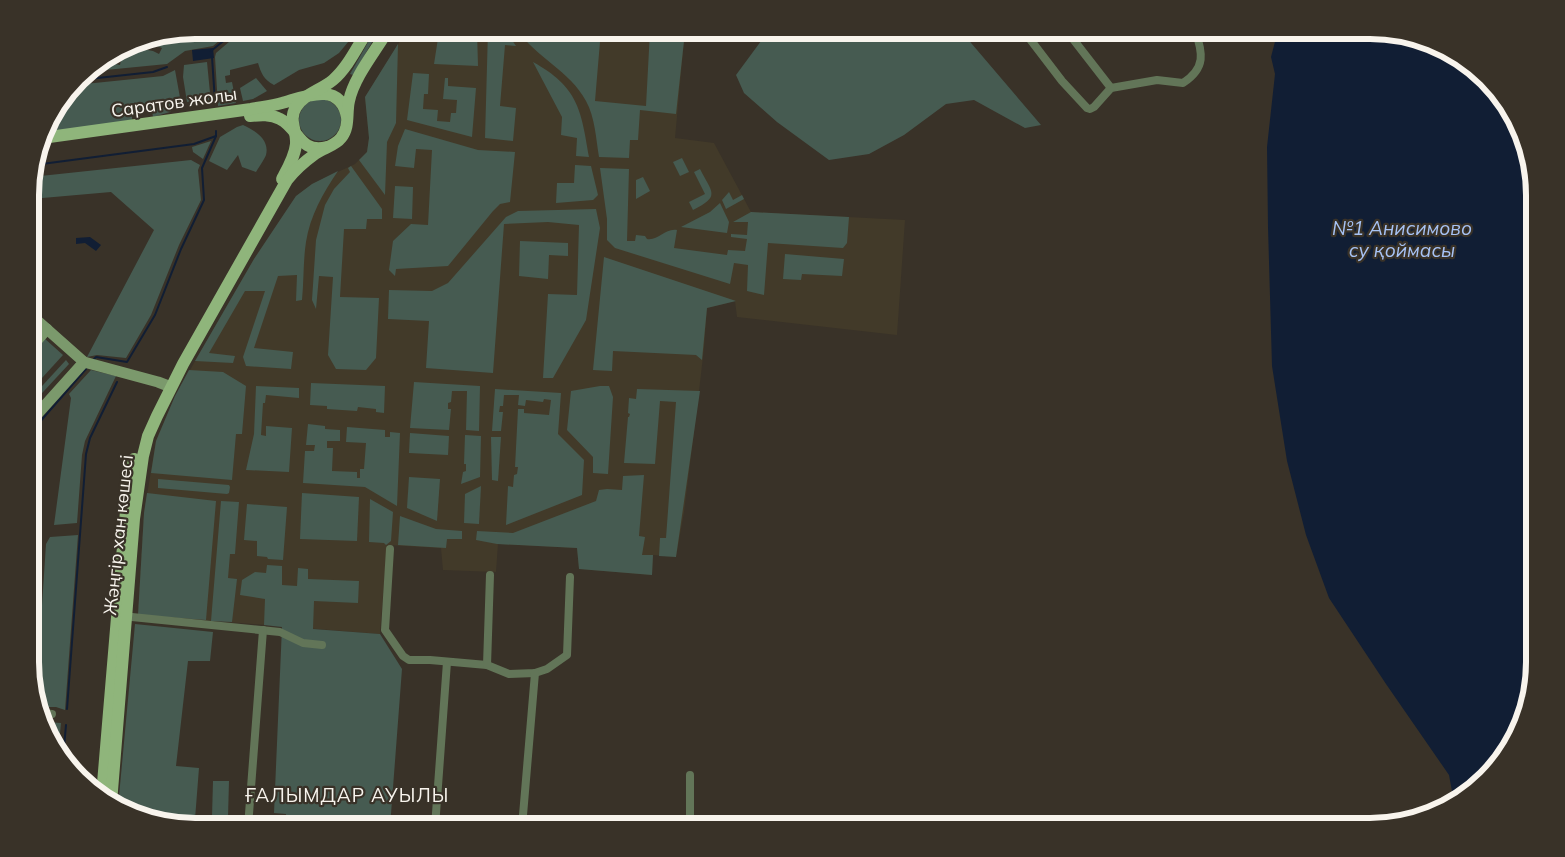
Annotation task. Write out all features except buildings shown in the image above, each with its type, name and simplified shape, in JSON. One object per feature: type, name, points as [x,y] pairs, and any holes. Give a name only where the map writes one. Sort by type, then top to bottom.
[{"type":"main road","name":"Жәңгір хан көшесі","points":[[168,385],[286,171],[296,145],[292,124],[293,114],[300,101],[332,81],[342,70],[362,39]]},
{"type":"main road","name":"Жәңгір хан көшесі","points":[[111,793],[122,616],[127,499],[141,431],[151,408],[168,385],[287,180],[310,158],[336,143],[345,133],[349,101],[354,86],[383,39]]},
{"type":"main road","points":[[309,95],[320,93],[337,99],[344,108],[347,119]]},
{"type":"main road","name":"Саратов жолы","points":[[50,137],[236,112],[280,104],[309,95]]},
{"type":"main road","name":"Саратов жолы","points":[[48,144],[261,115],[281,119],[295,133]]},
{"type":"main road","points":[[295,133],[299,139],[310,146],[316,148],[329,146]]},
{"type":"main road","points":[[39,322],[84,362],[168,385]]},
{"type":"main road","points":[[39,338],[47,329]]},
{"type":"main road","points":[[39,412],[84,362]]},
{"type":"main road","name":"Жәңгір хан көшесі","points":[[103,788],[122,616]]},
{"type":"street","points":[[1030,39],[1062,82],[1090,109],[1111,88],[1157,80],[1183,83],[1197,71],[1201,60],[1201,47],[1198,39]]},
{"type":"street","points":[[1073,39],[1111,88]]},
{"type":"street","points":[[390,549],[386,630],[403,656],[409,660],[486,665],[509,674],[535,673],[547,669],[567,655],[570,578]]},
{"type":"street","points":[[486,665],[490,575]]},
{"type":"street","points":[[122,616],[280,632],[303,643],[322,645]]},
{"type":"street","points":[[249,818],[263,630]]},
{"type":"street","points":[[436,818],[447,662]]},
{"type":"street","points":[[523,818],[535,673]]},
{"type":"street","points":[[48,714],[52,714]]},
{"type":"street","points":[[690,775],[690,818]]},
{"type":"shaded area","points":[[401,39],[684,39],[675,138],[714,143],[751,212],[905,220],[897,335],[737,317],[735,301],[707,308],[698,400],[684,512],[676,557],[653,555],[652,575],[579,569],[577,548],[498,544],[496,572],[443,570],[441,548],[387,545],[380,634],[138,615],[144,513],[156,441],[175,396],[254,259],[296,196],[312,184],[355,164],[367,152],[369,138],[365,97]]},
{"type":"green space","points":[[184,39],[221,39],[213,46],[185,51],[167,64],[101,70],[112,63],[120,65],[121,60],[117,60],[141,49],[159,54],[162,48],[153,44]]},
{"type":"green space","points":[[232,39],[351,39],[339,53],[324,63],[299,70],[274,85],[263,76],[258,63],[230,70],[230,75],[225,76],[226,83],[232,82],[236,103],[218,106],[216,53]]},
{"type":"green space","points":[[370,39],[374,39],[353,75],[350,74]]},
{"type":"green space","points":[[438,39],[477,39],[478,66],[434,64]]},
{"type":"green space","points":[[488,39],[511,39],[516,46],[505,45],[500,106],[516,108],[513,141],[485,138]]},
{"type":"green space","points":[[600,39],[595,101],[646,106],[650,39],[682,39],[684,41],[676,114],[640,110],[638,140],[630,140],[629,158],[599,157],[595,128],[586,101],[579,90],[562,72],[525,40]]},
{"type":"green space","points":[[763,39],[968,39],[1041,125],[1025,128],[974,100],[946,104],[904,135],[869,154],[829,160],[777,122],[744,93],[736,75]]},
{"type":"green space","points":[[398,44],[396,123],[387,142],[385,195],[359,160],[367,152],[369,138],[365,97]]},
{"type":"green space","points":[[207,62],[211,103],[197,100],[187,102],[183,77],[184,65]]},
{"type":"green space","points":[[533,62],[560,81],[575,101],[580,112],[589,157],[576,156],[577,138],[561,135],[562,117]]},
{"type":"green space","points":[[175,70],[181,103],[170,112],[153,117],[152,111],[132,114],[132,120],[52,132],[65,108],[84,84],[163,76]]},
{"type":"green space","points":[[413,73],[429,74],[428,94],[424,94],[423,109],[438,110],[437,121],[450,122],[451,113],[456,113],[457,100],[443,99],[445,78],[448,78],[448,86],[476,88],[472,137],[407,120]]},
{"type":"green space","points":[[256,78],[267,91],[253,99],[243,101],[240,88]]},
{"type":"green space","points":[[324,99],[332,102],[338,108],[341,120],[338,132],[332,138],[316,141],[308,138],[302,132],[299,116],[302,108],[308,102]]},
{"type":"green space","points":[[243,125],[256,132],[266,144],[266,155],[256,172],[242,167],[238,155],[227,170],[209,161],[220,137]]},
{"type":"green space","points":[[405,129],[478,150],[515,152],[510,202],[500,204],[493,211],[448,266],[396,269],[395,276],[389,270],[393,241],[411,224],[428,225],[432,150],[416,149],[414,168],[395,166],[398,146]]},
{"type":"green space","points":[[211,141],[203,159],[193,152],[192,147]]},
{"type":"green space","points":[[682,158],[689,172],[680,176],[673,162]]},
{"type":"green space","points":[[191,160],[200,165],[198,170],[201,200],[179,245],[151,315],[126,358],[97,355],[87,357],[154,230],[111,192],[39,198],[40,176]]},
{"type":"green space","points":[[575,165],[591,166],[598,195],[593,200],[556,203],[557,183],[574,183]]},
{"type":"green space","points":[[351,166],[382,209],[382,219],[367,219],[366,229],[344,229],[340,297],[379,298],[376,358],[366,370],[336,369],[328,355],[333,277],[319,276],[316,309],[312,300],[316,240],[325,205],[334,189],[350,172],[348,168]]},
{"type":"green space","points":[[600,168],[629,169],[627,241],[635,241],[636,235],[651,239],[669,231],[677,230],[674,248],[727,255],[728,250],[745,251],[747,239],[731,237],[731,234],[747,235],[748,222],[733,222],[751,212],[849,217],[847,243],[843,248],[768,243],[764,295],[747,291],[748,265],[734,263],[730,284],[615,248],[607,240],[607,219]]},
{"type":"green space","points":[[700,169],[710,189],[711,197],[693,210],[689,202],[705,194],[694,172]]},
{"type":"green space","points":[[338,171],[318,205],[308,232],[304,256],[302,300],[296,301],[297,275],[278,276],[254,348],[293,352],[291,369],[246,366],[243,357],[265,291],[245,291],[209,353],[235,356],[233,363],[195,361],[254,259],[296,196],[312,184]]},
{"type":"green space","points":[[643,177],[650,191],[636,199],[636,180]]},
{"type":"green space","points":[[395,186],[413,187],[412,219],[393,218]]},
{"type":"green space","points":[[729,192],[733,200],[742,195],[744,199],[726,209],[722,200]]},
{"type":"green space","points":[[720,203],[729,222],[727,233],[681,227],[710,212]]},
{"type":"green space","points":[[596,209],[600,228],[586,320],[553,378],[543,378],[548,294],[577,295],[579,225],[548,222],[504,224],[493,373],[426,368],[429,321],[388,319],[389,290],[432,291],[448,283],[506,217],[518,211]]},
{"type":"green space","points":[[520,241],[568,243],[568,256],[549,255],[548,279],[519,276]]},
{"type":"green space","points":[[785,254],[844,259],[842,276],[802,274],[801,280],[783,279]]},
{"type":"green space","points":[[604,257],[736,301],[707,308],[702,360],[696,355],[613,351],[612,371],[593,370]]},
{"type":"green space","points":[[44,338],[63,355],[39,381],[39,343]]},
{"type":"green space","points":[[66,360],[69,364],[39,396],[39,389]]},
{"type":"green space","points":[[91,370],[116,376],[85,441],[82,455],[77,523],[54,525],[71,398],[69,394]]},
{"type":"green space","points":[[189,370],[223,372],[246,386],[242,434],[236,434],[232,480],[151,473],[156,441],[175,396]]},
{"type":"green space","points":[[414,382],[480,386],[479,431],[466,430],[467,391],[452,391],[451,402],[448,403],[448,409],[451,409],[449,430],[410,428]]},
{"type":"green space","points":[[311,383],[385,386],[384,413],[376,412],[376,409],[358,407],[357,411],[327,409],[327,406],[310,405]]},
{"type":"green space","points":[[256,386],[299,388],[299,398],[266,395],[265,403],[263,403],[261,435],[266,436],[266,426],[292,428],[289,472],[246,470],[254,434]]},
{"type":"green space","points":[[609,386],[613,397],[608,474],[593,473],[593,457],[567,430],[571,391]]},
{"type":"green space","points":[[495,389],[561,393],[558,434],[584,460],[582,495],[506,525],[508,486],[513,487],[514,475],[517,474],[518,467],[515,467],[518,409],[524,409],[524,413],[549,415],[551,400],[544,399],[543,402],[526,400],[525,406],[518,405],[519,395],[504,395],[503,406],[500,406],[499,412],[503,412],[501,431],[492,431]]},
{"type":"green space","points":[[637,389],[700,391],[676,557],[659,556],[660,538],[666,538],[676,402],[660,401],[655,464],[624,463],[628,417],[630,414],[628,413],[629,398],[636,399]]},
{"type":"green space","points":[[308,424],[325,426],[325,429],[340,430],[340,441],[327,441],[327,448],[333,448],[332,471],[357,472],[357,478],[360,478],[360,469],[364,469],[366,443],[346,442],[347,427],[385,430],[385,437],[390,437],[390,432],[400,433],[397,506],[365,487],[303,483],[305,451],[314,451],[315,445],[306,445]]},
{"type":"green space","points":[[410,433],[449,436],[448,455],[409,453]]},
{"type":"green space","points":[[465,435],[481,436],[480,477],[461,484],[463,472],[466,471],[466,464],[464,464]]},
{"type":"green space","points":[[491,437],[501,437],[498,481],[492,480]]},
{"type":"green space","points":[[644,475],[639,536],[645,537],[642,555],[653,555],[652,575],[579,569],[577,548],[497,544],[476,540],[477,531],[513,533],[596,501],[599,490],[622,490],[623,476]]},
{"type":"green space","points":[[409,477],[440,479],[437,521],[407,508]]},
{"type":"green space","points":[[158,479],[229,485],[230,487],[227,494],[158,488]]},
{"type":"green space","points":[[481,486],[479,524],[464,523],[465,494]]},
{"type":"green space","points":[[147,493],[216,501],[206,620],[138,615],[144,513]]},
{"type":"green space","points":[[302,493],[359,497],[357,541],[300,539]]},
{"type":"green space","points":[[370,499],[393,512],[391,541],[386,545],[384,543],[369,542]]},
{"type":"green space","points":[[221,501],[239,502],[235,554],[230,554],[228,578],[237,579],[232,622],[211,621]]},
{"type":"green space","points":[[247,504],[287,507],[283,560],[257,556],[257,541],[244,540]]},
{"type":"green space","points":[[400,516],[436,529],[462,531],[462,539],[447,539],[446,548],[398,545]]},
{"type":"green space","points":[[78,535],[65,710],[56,707],[45,707],[40,683],[39,651],[46,544],[50,537]]},
{"type":"green space","points":[[267,565],[282,566],[282,585],[297,586],[298,568],[308,569],[308,579],[359,581],[358,603],[314,601],[313,629],[380,634],[402,669],[391,818],[286,818],[286,814],[274,813],[282,627],[264,625],[265,599],[240,595],[242,580],[255,572],[266,573]]},
{"type":"green space","points":[[135,624],[213,632],[210,661],[188,661],[176,766],[199,768],[195,818],[164,815],[145,810],[119,798]]},
{"type":"green space","points":[[51,722],[61,723],[59,739]]},
{"type":"green space","points":[[213,781],[229,781],[228,817],[212,817]]},
{"type":"water","name":"№1 Анисимово су қоймасы","points":[[1276,39],[1391,40],[1420,47],[1457,65],[1488,92],[1505,117],[1521,154],[1525,174],[1526,195],[1525,683],[1521,703],[1514,722],[1500,749],[1473,780],[1453,794],[1449,775],[1329,598],[1306,535],[1287,461],[1272,366],[1267,147],[1275,74],[1271,57]]},
{"type":"water","points":[[213,48],[214,58],[193,61],[192,50]]},
{"type":"water","points":[[90,237],[101,245],[96,251],[85,243],[76,244],[76,238]]},
{"type":"waterway","points":[[211,51],[226,39]]},
{"type":"waterway","points":[[212,57],[215,102]]},
{"type":"waterway","points":[[90,79],[153,72],[167,67]]},
{"type":"waterway","points":[[42,164],[194,144],[216,136],[216,131]]},
{"type":"waterway","points":[[93,360],[96,357],[127,362],[155,315],[181,249],[204,200],[202,168],[216,136]]},
{"type":"waterway","points":[[39,423],[86,369]]},
{"type":"waterway","points":[[67,709],[86,454],[90,438],[117,382]]},
{"type":"waterway","points":[[64,747],[66,725]]},
{"type":"district","name":"ҒАЛЫМДАР АУЫЛЫ","points":[[347,795]]}]
